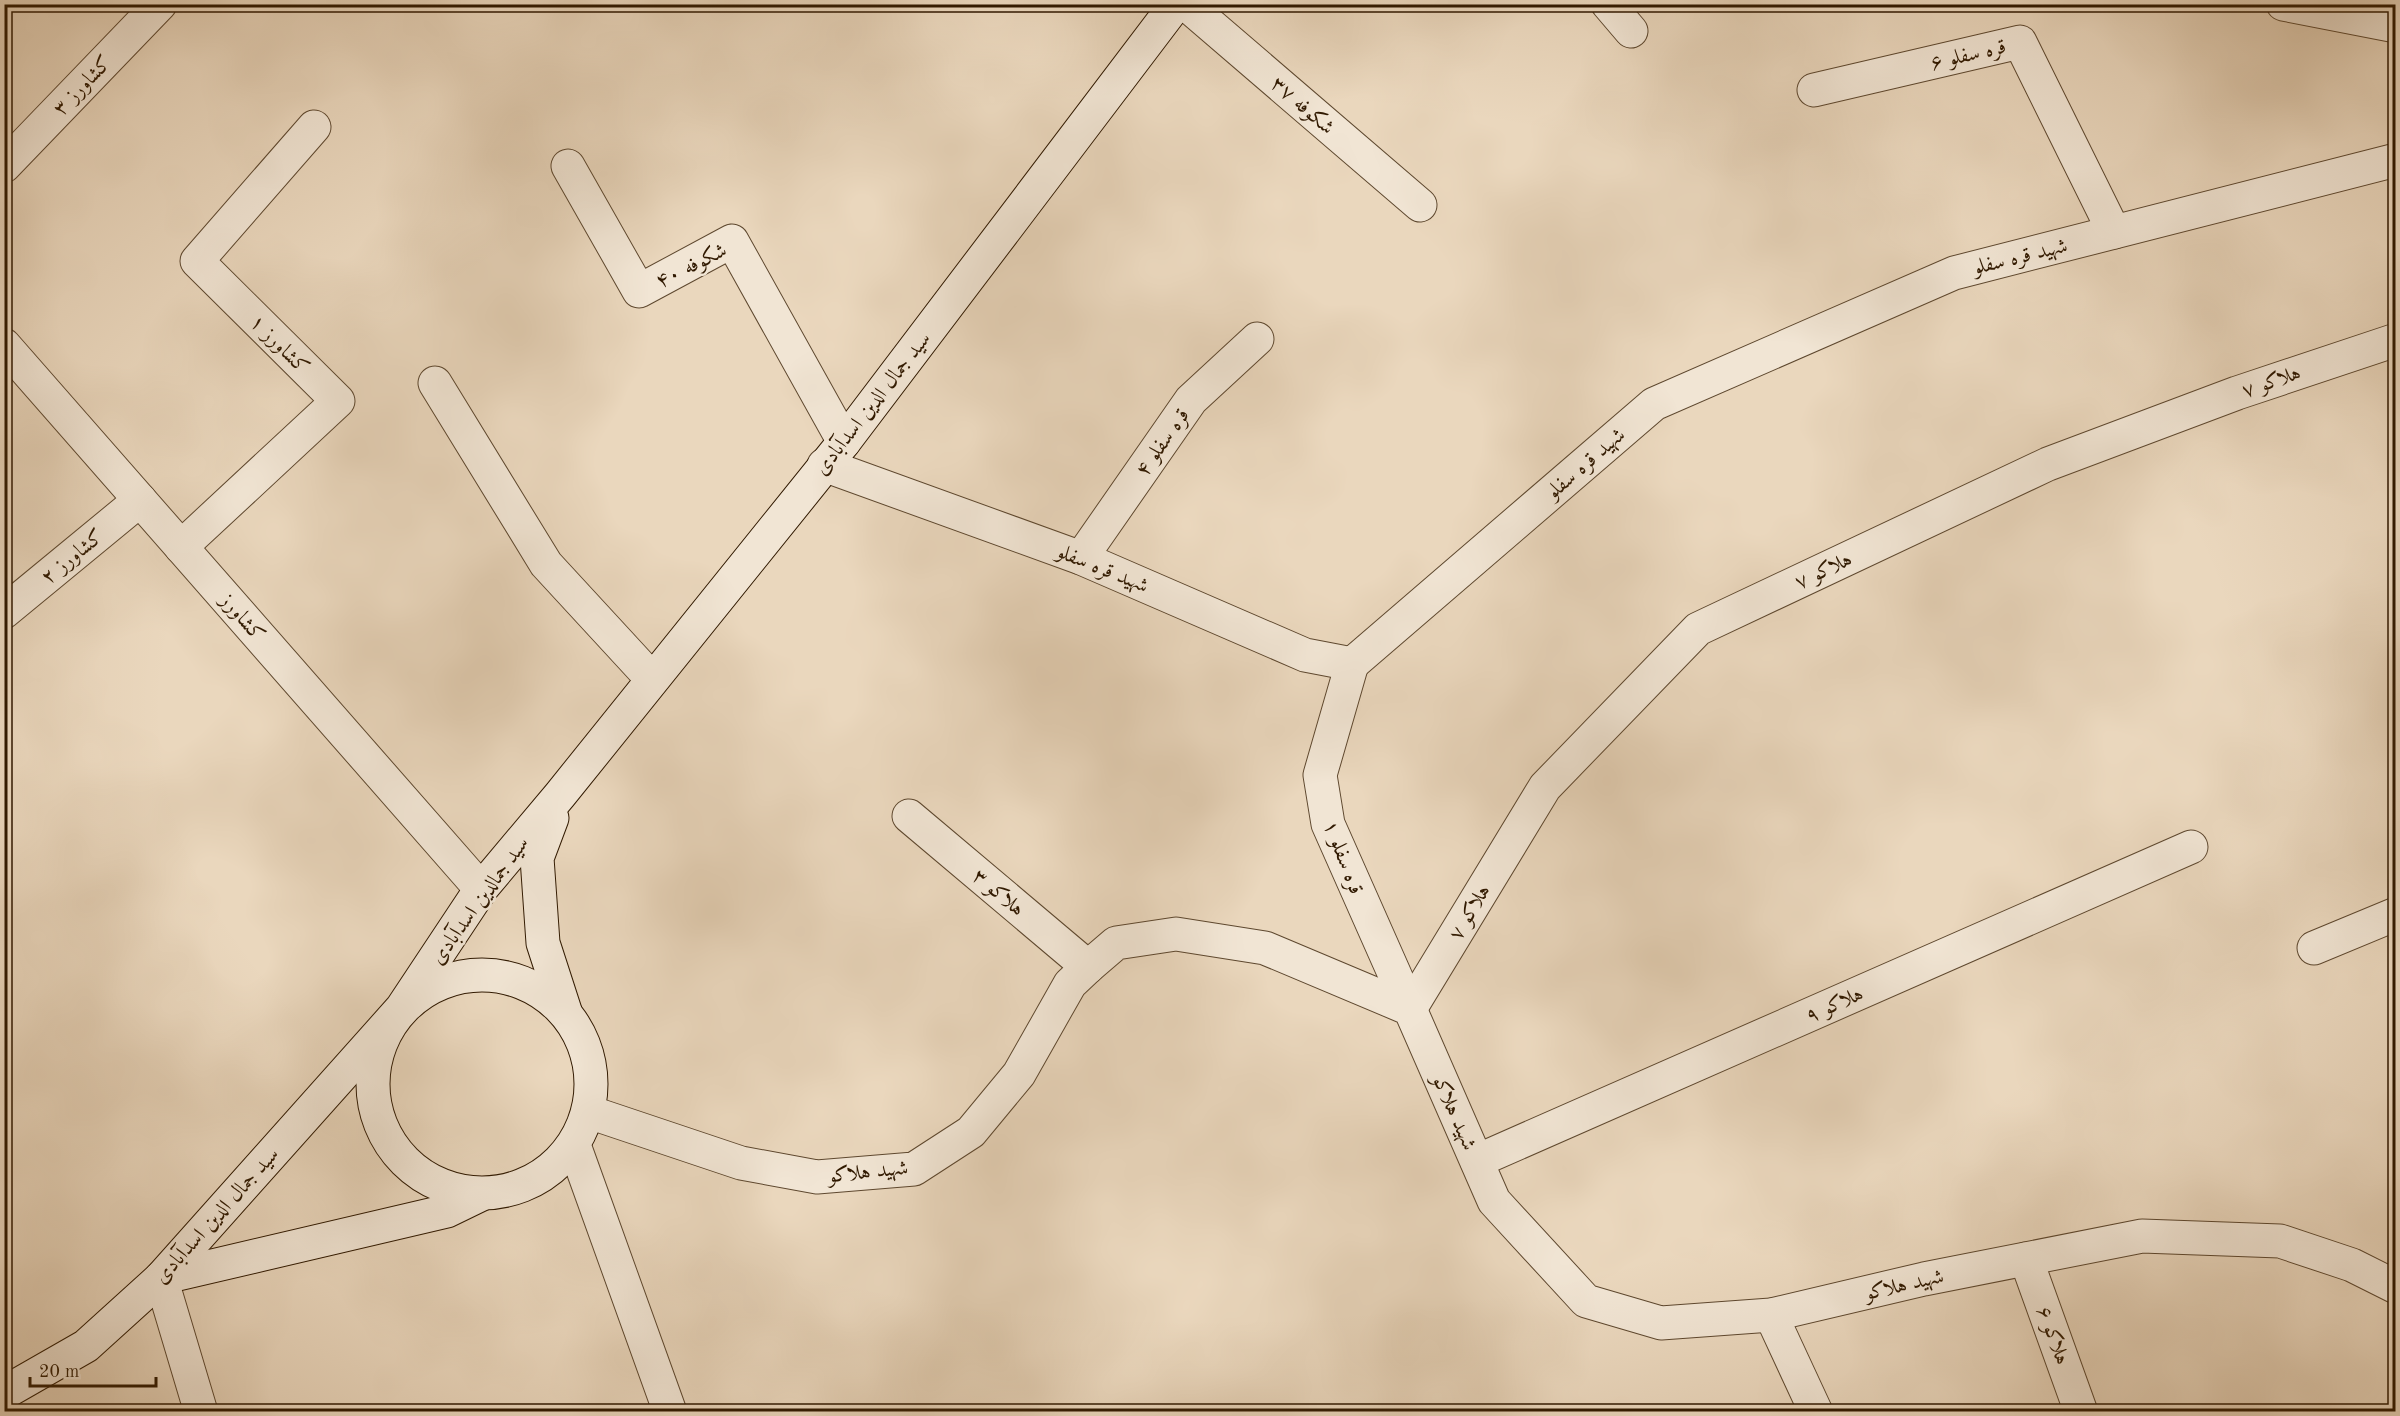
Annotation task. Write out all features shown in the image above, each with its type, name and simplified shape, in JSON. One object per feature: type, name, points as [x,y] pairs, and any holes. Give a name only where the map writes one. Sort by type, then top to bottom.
[{"type":"street","name":"کشاورز ۳","points":[[4,166],[160,4]]},
{"type":"street","name":"سید جمال الدین اسدآبادی","points":[[560,795],[834,454],[1176,4]]},
{"type":"street","name":"شکوفه ۳۷","points":[[1186,4],[1420,205]]},
{"type":"street","points":[[1608,4],[1631,31]]},
{"type":"street","points":[[2283,4],[2396,26]]},
{"type":"street","name":"قره سفلو ۶","points":[[1814,90],[2020,42],[2114,232]]},
{"type":"street","name":"کشاورز ۱","points":[[182,547],[338,401],[197,261],[314,127]]},
{"type":"street","name":"شهید قره سفلو","points":[[834,454],[1305,655],[1352,664],[1654,404],[1954,273],[2396,160]]},
{"type":"street","name":"شکوفه ۴۰","points":[[568,166],[639,291],[732,241],[834,454]]},
{"type":"street","name":"قره سفلو ۴","points":[[1082,558],[1191,400],[1257,339]]},
{"type":"street","name":"هلاکو ۷","points":[[1410,1009],[1545,787],[1698,629],[2048,464],[2237,393],[2396,340]]},
{"type":"street","name":"کشاورز","points":[[4,345],[481,890]]},
{"type":"street","points":[[435,383],[546,564],[652,679]]},
{"type":"street","name":"کشاورز ۲","points":[[4,612],[140,501]]},
{"type":"street","name":"قره سفلو ۱","points":[[1352,664],[1320,774],[1328,824],[1410,1009]]},
{"type":"street","points":[[201,1412],[161,1278],[447,1211],[482,1194],[518,1188],[550,1171],[574,1144],[589,1112],[593,1077],[584,1042],[565,1011],[543,943],[537,858],[560,795]]},
{"type":"street","name":"سید جمالدین اسدآبادی","points":[[402,1008],[481,890],[560,795]]},
{"type":"street","name":"هلاکو ۳","points":[[909,816],[1088,967]]},
{"type":"street","name":"هلاکو ۹","points":[[1477,1161],[2191,847]]},
{"type":"street","points":[[2314,948],[2396,914]]},
{"type":"street","name":"شهید هلاکو","points":[[589,1112],[741,1163],[817,1177],[914,1169],[970,1132],[1019,1074],[1070,984],[1088,967],[1116,943],[1176,934],[1265,948],[1410,1009],[1494,1201],[1586,1301],[1661,1323],[1771,1315],[1924,1279],[2142,1236],[2280,1241],[2352,1265],[2396,1287]]},
{"type":"street","points":[[482,1194],[446,1188],[414,1170],[389,1143],[375,1110],[372,1073],[382,1038],[402,1008],[431,986],[466,975],[502,976],[537,988],[565,1011]]},
{"type":"street","name":"سید جمال الدین اسدآبادی","points":[[4,1393],[86,1346],[161,1278],[402,1008]]},
{"type":"street","points":[[574,1144],[670,1412]]},
{"type":"street","name":"هلاکو ۶","points":[[2026,1259],[2081,1412]]},
{"type":"street","points":[[1771,1315],[1816,1412]]}]
